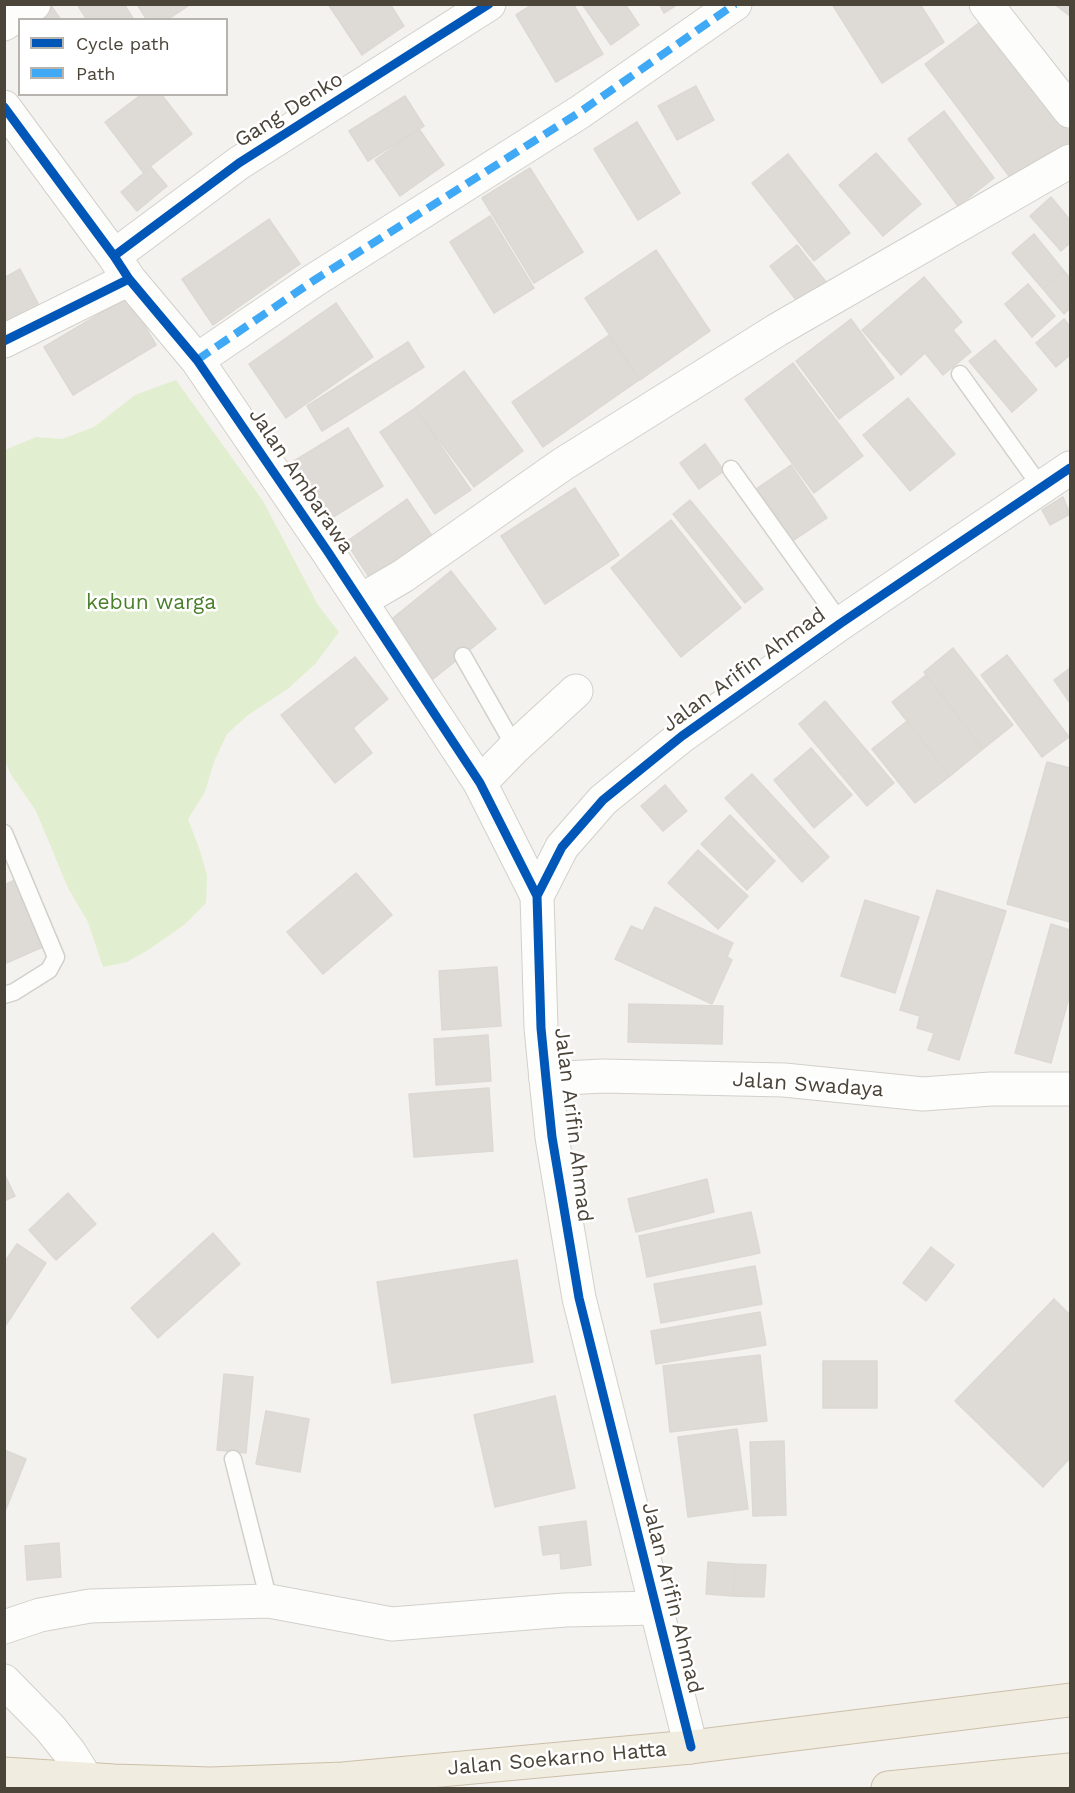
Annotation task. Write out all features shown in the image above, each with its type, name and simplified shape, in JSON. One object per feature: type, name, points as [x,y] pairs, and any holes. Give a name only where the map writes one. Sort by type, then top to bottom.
[{"type":"highway","name":"Jalan Soekarno Hatta","points":[[4,1774],[87,1780],[211,1784],[343,1779],[691,1747],[1071,1700]]},
{"type":"highway","points":[[888,1788],[1071,1770]]},
{"type":"street","points":[[4,24],[34,4]]},
{"type":"street","name":"Gang Denko","points":[[4,341],[121,267],[239,163],[489,4]]},
{"type":"street","points":[[197,360],[313,281],[580,112],[735,4]]},
{"type":"street","points":[[986,4],[1071,111]]},
{"type":"street","name":"Jalan Ambarawa","points":[[4,107],[121,267],[197,360],[360,601],[480,783],[537,896]]},
{"type":"street","points":[[360,601],[403,576],[563,464],[777,330],[1071,161]]},
{"type":"street","name":"Jalan Arifin Ahmad","points":[[691,1747],[579,1298],[552,1137],[541,1028],[537,896],[562,848],[603,800],[682,736],[841,623],[1071,468]]},
{"type":"street","points":[[480,783],[576,691]]},
{"type":"street","name":"Jalan Swadaya","points":[[546,1079],[603,1076],[784,1080],[923,1094],[992,1089],[1071,1089]]},
{"type":"street","points":[[4,1627],[40,1615],[90,1606],[269,1601],[392,1624],[565,1610],[656,1608]]},
{"type":"street","points":[[4,1681],[50,1728],[70,1753],[87,1780]]},
{"type":"lane","points":[[960,374],[1041,487]]},
{"type":"lane","points":[[731,470],[841,623]]},
{"type":"lane","points":[[463,656],[515,747]]},
{"type":"lane","points":[[4,833],[56,957],[49,970],[14,993],[4,995]]},
{"type":"lane","points":[[233,1459],[269,1601]]},
{"type":"green space","name":"kebun warga","points":[[176,380],[263,501],[318,605],[339,632],[316,663],[289,688],[248,715],[227,734],[214,762],[205,792],[188,819],[207,875],[206,903],[184,925],[148,950],[127,962],[103,967],[88,922],[68,888],[36,811],[10,773],[5,760],[5,450],[36,437],[62,439],[94,427],[135,395]]},
{"type":"building","points":[[50,4],[60,18],[32,18]]},
{"type":"building","points":[[77,4],[124,4],[133,18],[86,18]]},
{"type":"building","points":[[137,4],[191,4],[170,18],[146,18]]},
{"type":"building","points":[[328,4],[390,4],[404,26],[362,55]]},
{"type":"building","points":[[533,4],[573,4],[603,54],[556,82],[516,15]]},
{"type":"building","points":[[582,4],[625,4],[639,25],[611,45]]},
{"type":"building","points":[[659,4],[678,4],[664,13]]},
{"type":"building","points":[[832,4],[920,4],[944,42],[882,83]]},
{"type":"building","points":[[1054,4],[1070,4],[1070,16]]},
{"type":"building","points":[[988,16],[1070,127],[1070,142],[1015,184],[925,64]]},
{"type":"building","points":[[696,86],[714,120],[677,140],[658,106]]},
{"type":"building","points":[[139,96],[163,96],[192,134],[143,172],[105,122]]},
{"type":"building","points":[[405,96],[424,126],[368,161],[349,131]]},
{"type":"building","points":[[944,111],[994,178],[958,206],[908,139]]},
{"type":"building","points":[[637,122],[680,193],[638,220],[594,149]]},
{"type":"building","points":[[419,129],[444,165],[400,196],[375,160]]},
{"type":"building","points":[[876,153],[921,204],[883,236],[839,185]]},
{"type":"building","points":[[788,154],[850,233],[814,261],[752,183]]},
{"type":"building","points":[[151,167],[167,186],[137,211],[121,192]]},
{"type":"building","points":[[530,168],[583,252],[534,283],[482,198]]},
{"type":"building","points":[[1051,197],[1070,220],[1070,243],[1061,251],[1030,216]]},
{"type":"building","points":[[490,216],[534,288],[494,313],[450,242]]},
{"type":"building","points":[[269,219],[300,264],[213,325],[182,279]]},
{"type":"building","points":[[1034,234],[1064,271],[1043,289],[1012,253]]},
{"type":"building","points":[[797,245],[830,287],[803,309],[770,266]]},
{"type":"building","points":[[656,250],[710,331],[640,380],[585,298]]},
{"type":"building","points":[[20,269],[42,311],[4,332],[4,278]]},
{"type":"building","points":[[1064,271],[1070,278],[1070,308],[1064,314],[1043,289]]},
{"type":"building","points":[[924,277],[962,322],[953,330],[971,352],[943,375],[925,353],[901,375],[862,330]]},
{"type":"building","points":[[1028,284],[1055,316],[1032,337],[1005,304]]},
{"type":"building","points":[[128,297],[156,345],[73,395],[44,347]]},
{"type":"building","points":[[336,303],[373,357],[286,418],[249,364]]},
{"type":"building","points":[[851,319],[894,378],[839,419],[796,361]]},
{"type":"building","points":[[1064,319],[1070,327],[1070,355],[1056,367],[1036,343]]},
{"type":"building","points":[[609,335],[639,380],[543,447],[512,402]]},
{"type":"building","points":[[995,340],[1037,390],[1012,412],[969,361]]},
{"type":"building","points":[[408,342],[424,367],[322,431],[307,406]]},
{"type":"building","points":[[793,363],[863,456],[814,493],[745,399]]},
{"type":"building","points":[[464,371],[523,451],[474,487],[415,408]]},
{"type":"building","points":[[908,398],[955,454],[910,491],[863,435]]},
{"type":"building","points":[[415,408],[471,490],[435,514],[380,432]]},
{"type":"building","points":[[348,428],[383,486],[330,519],[294,461]]},
{"type":"building","points":[[705,444],[724,471],[699,489],[680,463]]},
{"type":"building","points":[[791,465],[827,518],[791,542],[756,489]]},
{"type":"building","points":[[575,488],[619,555],[545,604],[501,536]]},
{"type":"building","points":[[1063,497],[1070,514],[1050,525],[1042,510]]},
{"type":"building","points":[[407,499],[435,540],[373,583],[346,542]]},
{"type":"building","points":[[690,500],[763,589],[745,603],[673,514]]},
{"type":"building","points":[[671,520],[741,608],[681,657],[611,568]]},
{"type":"building","points":[[451,571],[496,629],[428,683],[383,626]]},
{"type":"building","points":[[953,648],[1013,725],[983,749],[924,672]]},
{"type":"building","points":[[1007,655],[1069,737],[1042,757],[981,675]]},
{"type":"building","points":[[355,657],[388,699],[353,728],[372,753],[335,783],[281,715]]},
{"type":"building","points":[[1070,668],[1070,703],[1054,680]]},
{"type":"building","points":[[926,675],[983,749],[950,776],[892,702]]},
{"type":"building","points":[[825,701],[894,783],[867,806],[799,724]]},
{"type":"building","points":[[907,721],[950,776],[915,803],[872,749]]},
{"type":"building","points":[[811,748],[852,795],[814,828],[774,780]]},
{"type":"building","points":[[1047,762],[1070,768],[1070,922],[1007,904]]},
{"type":"building","points":[[752,774],[829,857],[802,882],[725,798]]},
{"type":"building","points":[[665,785],[687,811],[663,831],[641,806]]},
{"type":"building","points":[[730,815],[775,861],[747,890],[701,844]]},
{"type":"building","points":[[698,850],[748,896],[718,929],[668,883]]},
{"type":"building","points":[[356,873],[392,915],[323,974],[287,932]]},
{"type":"building","points":[[15,880],[45,946],[4,964],[4,885]]},
{"type":"building","points":[[937,890],[1006,911],[959,1060],[928,1050],[934,1033],[917,1028],[920,1016],[900,1010]]},
{"type":"building","points":[[865,900],[919,917],[895,993],[841,976]]},
{"type":"building","points":[[655,907],[733,943],[727,957],[732,960],[712,1004],[615,959],[631,926],[643,931]]},
{"type":"building","points":[[1051,924],[1070,930],[1070,994],[1051,1063],[1015,1053]]},
{"type":"building","points":[[497,967],[501,1026],[442,1030],[439,971]]},
{"type":"building","points":[[629,1004],[723,1006],[722,1044],[628,1042]]},
{"type":"building","points":[[488,1035],[491,1081],[436,1085],[434,1039]]},
{"type":"building","points":[[489,1088],[493,1151],[414,1157],[409,1094]]},
{"type":"building","points":[[4,1173],[15,1196],[4,1201]]},
{"type":"building","points":[[707,1179],[714,1212],[636,1232],[628,1199]]},
{"type":"building","points":[[68,1193],[96,1224],[56,1260],[29,1230]]},
{"type":"building","points":[[751,1212],[760,1253],[647,1277],[639,1236]]},
{"type":"building","points":[[213,1233],[240,1264],[158,1338],[131,1308]]},
{"type":"building","points":[[17,1244],[46,1263],[4,1328],[4,1259],[6,1260]]},
{"type":"building","points":[[931,1247],[954,1265],[926,1301],[903,1283]]},
{"type":"building","points":[[517,1260],[533,1362],[392,1383],[377,1282]]},
{"type":"building","points":[[755,1266],[762,1304],[661,1323],[654,1284]]},
{"type":"building","points":[[1054,1299],[1070,1315],[1070,1458],[1043,1487],[955,1401]]},
{"type":"building","points":[[760,1312],[766,1345],[656,1364],[651,1331]]},
{"type":"building","points":[[760,1355],[767,1421],[670,1432],[663,1366]]},
{"type":"building","points":[[823,1361],[877,1361],[877,1408],[823,1408]]},
{"type":"building","points":[[224,1374],[253,1377],[246,1453],[217,1450]]},
{"type":"building","points":[[555,1396],[575,1488],[495,1507],[474,1415]]},
{"type":"building","points":[[266,1411],[309,1419],[300,1472],[256,1464]]},
{"type":"building","points":[[737,1429],[748,1509],[688,1517],[678,1437]]},
{"type":"building","points":[[784,1441],[786,1515],[753,1516],[750,1442]]},
{"type":"building","points":[[4,1450],[26,1459],[4,1514]]},
{"type":"building","points":[[586,1521],[591,1565],[561,1569],[560,1553],[543,1555],[539,1527]]},
{"type":"building","points":[[59,1543],[61,1577],[27,1580],[25,1546]]},
{"type":"building","points":[[708,1562],[735,1564],[733,1596],[706,1594]]},
{"type":"building","points":[[735,1564],[766,1565],[764,1597],[733,1596]]},
{"type":"marked path","points":[[197,360],[313,281],[580,112],[735,4]]},
{"type":"cycle path","points":[[114,256],[239,163],[489,4]]},
{"type":"cycle path","points":[[4,107],[129,279],[197,360],[328,552],[480,783],[537,896]]},
{"type":"cycle path","points":[[4,341],[129,279]]},
{"type":"cycle path","points":[[691,1747],[579,1298],[552,1137],[541,1028],[537,896],[562,847],[603,800],[682,736],[841,623],[1070,468]]}]
